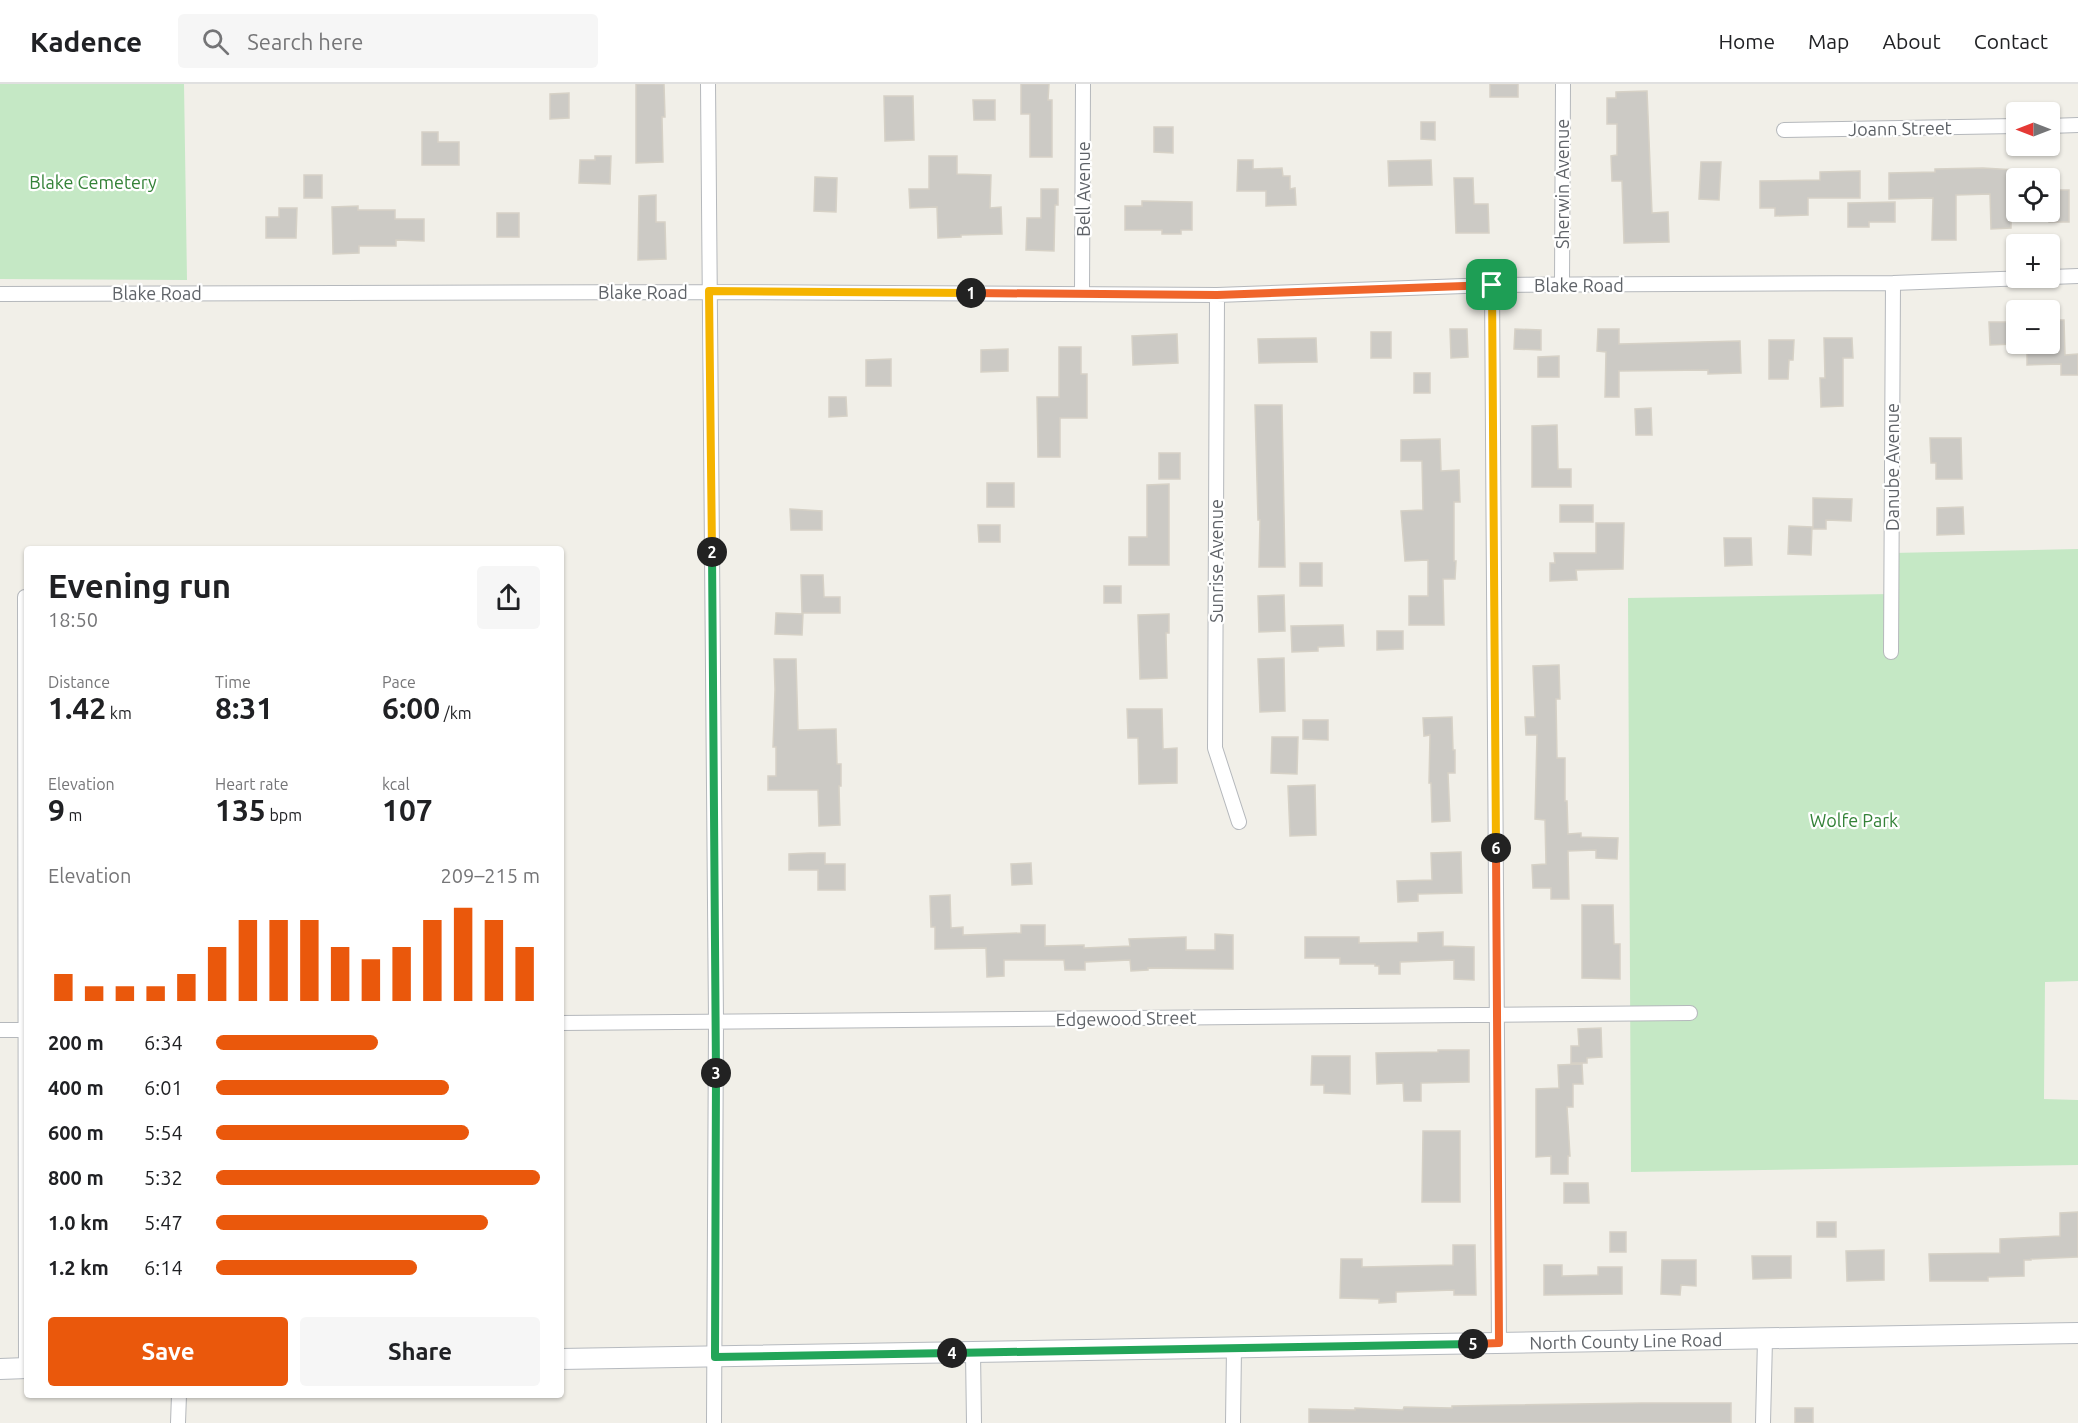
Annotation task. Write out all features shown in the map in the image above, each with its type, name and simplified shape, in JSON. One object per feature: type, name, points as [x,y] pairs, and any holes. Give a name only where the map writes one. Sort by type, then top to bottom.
[{"type":"main road","name":"North County Line Road","points":[[564,1359],[2078,1333]]},
{"type":"main road","points":[[0,1369],[24,1368]]},
{"type":"street","points":[[708,84],[716,1021],[714,1423]]},
{"type":"street","name":"Bell Avenue","points":[[1082,293],[1083,84]]},
{"type":"street","name":"Sherwin Avenue","points":[[1562,285],[1563,84]]},
{"type":"street","points":[[2060,126],[2078,125]]},
{"type":"street","name":"Joann Street","points":[[1784,130],[2006,126]]},
{"type":"street","name":"Blake Road","points":[[0,294],[709,291],[1217,295],[1492,285],[1893,283],[2078,276]]},
{"type":"street","name":"Danube Avenue","points":[[1891,652],[1893,283]]},
{"type":"street","points":[[1492,285],[1499,1343]]},
{"type":"street","name":"Sunrise Avenue","points":[[1217,295],[1215,748],[1239,822]]},
{"type":"street","name":"Edgewood Street","points":[[564,1023],[1690,1013]]},
{"type":"street","points":[[0,1030],[24,1030]]},
{"type":"street","points":[[1763,1423],[1765,1339]]},
{"type":"street","points":[[1233,1423],[1234,1348]]},
{"type":"street","points":[[973,1352],[974,1423]]},
{"type":"street","points":[[178,1423],[179,1398]]},
{"type":"green space","name":"Blake Cemetery","points":[[0,84],[184,84],[187,280],[0,279]]},
{"type":"green space","name":"Wolfe Park","points":[[2078,549],[2078,981],[2045,982],[2044,1099],[2078,1100],[2078,1165],[1631,1172],[1628,598],[1891,594],[1892,553]]},
{"type":"building","points":[[636,84],[664,84],[663,162],[636,163]]},
{"type":"building","points":[[1021,84],[1049,84],[1048,100],[1052,100],[1052,157],[1030,157],[1030,114],[1021,114]]},
{"type":"building","points":[[1490,84],[1518,84],[1518,97],[1490,97]]},
{"type":"building","points":[[1647,91],[1652,213],[1668,212],[1669,242],[1624,243],[1622,181],[1612,181],[1611,156],[1617,155],[1617,124],[1607,124],[1607,98],[1616,98],[1616,92]]},
{"type":"building","points":[[569,93],[569,118],[550,119],[550,94]]},
{"type":"building","points":[[884,96],[913,96],[914,140],[885,141]]},
{"type":"building","points":[[973,100],[995,100],[995,120],[974,120]]},
{"type":"building","points":[[1421,122],[1435,122],[1435,140],[1421,139]]},
{"type":"building","points":[[1154,127],[1173,127],[1173,153],[1154,152]]},
{"type":"building","points":[[422,132],[438,132],[438,142],[459,142],[459,165],[422,165]]},
{"type":"building","points":[[595,156],[611,156],[610,184],[579,183],[580,160],[595,160]]},
{"type":"building","points":[[929,156],[957,156],[957,174],[991,175],[990,208],[1001,207],[1002,234],[938,238],[937,207],[910,208],[909,189],[929,189]]},
{"type":"building","points":[[1238,160],[1253,160],[1253,169],[1282,168],[1283,176],[1290,176],[1290,189],[1295,188],[1296,205],[1266,206],[1266,191],[1237,191]]},
{"type":"building","points":[[1431,160],[1432,185],[1389,186],[1388,161]]},
{"type":"building","points":[[1701,162],[1721,162],[1719,200],[1699,199]]},
{"type":"building","points":[[1935,169],[2006,169],[2006,222],[2011,222],[2011,228],[1991,229],[1990,194],[1956,195],[1956,240],[1932,240],[1933,198],[1889,199],[1889,173],[1935,172]]},
{"type":"building","points":[[1860,171],[1860,198],[1808,198],[1808,215],[1775,216],[1775,208],[1760,208],[1760,181],[1820,180],[1820,172]]},
{"type":"building","points":[[304,175],[322,175],[322,198],[304,198]]},
{"type":"building","points":[[815,177],[837,178],[836,212],[814,211]]},
{"type":"building","points":[[1454,178],[1473,178],[1474,204],[1488,204],[1489,233],[1456,233]]},
{"type":"building","points":[[1041,189],[1058,189],[1058,205],[1055,205],[1054,251],[1026,250],[1027,218],[1041,218]]},
{"type":"building","points":[[2060,190],[2069,190],[2069,222],[2060,222]]},
{"type":"building","points":[[656,195],[656,222],[665,222],[666,259],[638,260],[639,196]]},
{"type":"building","points":[[1142,201],[1192,202],[1192,230],[1181,230],[1181,234],[1162,234],[1162,230],[1125,230],[1125,206],[1142,206]]},
{"type":"building","points":[[1895,202],[1895,222],[1869,222],[1869,227],[1848,227],[1848,203]]},
{"type":"building","points":[[358,206],[358,210],[395,210],[395,219],[424,219],[424,241],[396,240],[396,246],[359,246],[359,253],[333,254],[332,207]]},
{"type":"building","points":[[279,208],[297,208],[296,238],[266,238],[266,217],[279,217]]},
{"type":"building","points":[[497,213],[519,213],[519,237],[497,237]]},
{"type":"building","points":[[2060,320],[2064,320],[2065,355],[2078,354],[2078,375],[2061,375],[2061,364],[2027,365],[2027,354],[2060,354]]},
{"type":"building","points":[[1989,322],[2006,322],[2006,344],[1990,345]]},
{"type":"building","points":[[1450,329],[1467,329],[1468,357],[1451,358]]},
{"type":"building","points":[[1515,329],[1541,330],[1541,350],[1514,349]]},
{"type":"building","points":[[1598,329],[1619,329],[1619,344],[1740,341],[1741,373],[1708,374],[1708,370],[1619,371],[1619,397],[1605,397],[1606,352],[1597,351]]},
{"type":"building","points":[[1371,332],[1391,332],[1391,358],[1371,358]]},
{"type":"building","points":[[1177,334],[1178,363],[1133,365],[1132,336]]},
{"type":"building","points":[[1316,338],[1317,362],[1259,363],[1258,339]]},
{"type":"building","points":[[1824,338],[1852,338],[1853,358],[1843,358],[1843,406],[1821,407],[1820,378],[1825,378]]},
{"type":"building","points":[[1769,340],[1794,340],[1793,360],[1789,360],[1788,379],[1769,379]]},
{"type":"building","points":[[1059,347],[1081,347],[1081,374],[1087,374],[1087,418],[1060,418],[1060,457],[1038,457],[1037,397],[1059,397]]},
{"type":"building","points":[[1008,349],[1008,371],[981,372],[981,350]]},
{"type":"building","points":[[1559,356],[1559,377],[1538,377],[1538,357]]},
{"type":"building","points":[[891,359],[891,386],[866,386],[866,360]]},
{"type":"building","points":[[1414,373],[1430,373],[1430,393],[1414,393]]},
{"type":"building","points":[[829,397],[846,397],[847,416],[829,417]]},
{"type":"building","points":[[1255,405],[1282,405],[1285,567],[1259,567],[1260,520],[1258,520]]},
{"type":"building","points":[[1651,408],[1652,435],[1636,435],[1635,409]]},
{"type":"building","points":[[1557,425],[1558,469],[1571,469],[1571,487],[1532,487],[1532,426]]},
{"type":"building","points":[[1930,438],[1961,438],[1962,479],[1936,479],[1936,463],[1931,463]]},
{"type":"building","points":[[1440,439],[1441,471],[1459,470],[1460,502],[1454,502],[1455,579],[1443,579],[1444,625],[1409,625],[1409,596],[1428,596],[1428,560],[1405,561],[1401,511],[1423,510],[1422,461],[1401,461],[1401,440]]},
{"type":"building","points":[[1159,453],[1180,453],[1180,479],[1159,479]]},
{"type":"building","points":[[987,483],[1014,483],[1014,507],[987,507]]},
{"type":"building","points":[[1169,484],[1169,565],[1129,565],[1129,537],[1147,537],[1147,485]]},
{"type":"building","points":[[1813,498],[1852,499],[1851,521],[1826,520],[1826,529],[1813,529]]},
{"type":"building","points":[[1560,505],[1593,505],[1593,522],[1560,522]]},
{"type":"building","points":[[1963,507],[1964,534],[1937,535],[1937,508]]},
{"type":"building","points":[[790,509],[822,511],[822,530],[791,530]]},
{"type":"building","points":[[1596,523],[1624,523],[1623,569],[1576,570],[1577,580],[1550,581],[1550,563],[1555,563],[1554,553],[1596,553]]},
{"type":"building","points":[[978,525],[1000,525],[1000,542],[979,542]]},
{"type":"building","points":[[1789,526],[1812,527],[1811,555],[1788,554]]},
{"type":"building","points":[[1724,538],[1751,538],[1752,565],[1725,566]]},
{"type":"building","points":[[1300,563],[1322,563],[1322,586],[1300,586]]},
{"type":"building","points":[[801,575],[823,575],[824,597],[840,597],[840,613],[802,613]]},
{"type":"building","points":[[1104,586],[1121,586],[1121,603],[1104,603]]},
{"type":"building","points":[[1284,595],[1285,631],[1259,632],[1258,596]]},
{"type":"building","points":[[776,613],[803,614],[802,635],[775,634]]},
{"type":"building","points":[[1169,614],[1169,633],[1166,633],[1167,678],[1140,679],[1138,615]]},
{"type":"building","points":[[1343,625],[1344,646],[1318,647],[1318,651],[1292,652],[1291,626]]},
{"type":"building","points":[[1377,631],[1403,631],[1403,649],[1377,650]]},
{"type":"building","points":[[1284,658],[1285,711],[1260,712],[1258,659]]},
{"type":"building","points":[[774,659],[796,659],[798,730],[836,729],[837,764],[841,764],[840,825],[819,826],[818,790],[768,790],[768,776],[776,776],[776,747],[773,747]]},
{"type":"building","points":[[1559,665],[1560,699],[1556,699],[1557,758],[1565,758],[1568,834],[1581,833],[1581,837],[1618,838],[1617,859],[1596,858],[1596,850],[1568,851],[1569,899],[1551,899],[1551,888],[1533,888],[1532,865],[1546,864],[1545,820],[1535,819],[1537,735],[1526,735],[1525,717],[1535,717],[1533,666]]},
{"type":"building","points":[[1127,709],[1162,709],[1163,749],[1177,748],[1177,783],[1139,784],[1138,738],[1128,738]]},
{"type":"building","points":[[1452,717],[1455,773],[1448,773],[1450,821],[1432,822],[1431,783],[1429,783],[1430,735],[1424,736],[1423,718]]},
{"type":"building","points":[[1303,720],[1328,720],[1328,740],[1303,739]]},
{"type":"building","points":[[1272,737],[1298,737],[1297,774],[1271,773]]},
{"type":"building","points":[[1315,785],[1316,835],[1290,836],[1288,786]]},
{"type":"building","points":[[1461,852],[1462,893],[1418,894],[1418,901],[1398,902],[1397,881],[1432,880],[1431,853]]},
{"type":"building","points":[[825,853],[825,864],[845,864],[845,890],[818,890],[818,870],[789,870],[789,854]]},
{"type":"building","points":[[1031,863],[1032,884],[1012,885],[1011,864]]},
{"type":"building","points":[[950,895],[951,928],[963,927],[963,935],[1021,933],[1021,925],[1045,925],[1045,946],[1084,945],[1084,948],[1130,946],[1129,939],[1186,937],[1186,950],[1215,950],[1215,934],[1233,935],[1233,969],[1148,968],[1148,970],[1131,971],[1130,960],[1085,962],[1085,970],[1065,970],[1064,960],[1004,960],[1004,976],[987,977],[986,948],[935,949],[935,927],[931,927],[930,896]]},
{"type":"building","points":[[1582,905],[1613,905],[1614,944],[1620,944],[1620,979],[1582,978]]},
{"type":"building","points":[[1443,932],[1443,946],[1474,947],[1474,980],[1454,979],[1454,960],[1400,962],[1400,974],[1379,974],[1379,966],[1375,964],[1340,964],[1340,958],[1305,958],[1305,937],[1359,937],[1359,943],[1418,942],[1418,933]]},
{"type":"building","points":[[1601,1028],[1602,1057],[1587,1058],[1587,1063],[1571,1063],[1571,1046],[1579,1046],[1578,1029]]},
{"type":"building","points":[[1438,1050],[1469,1050],[1469,1082],[1421,1083],[1421,1101],[1404,1101],[1403,1083],[1377,1084],[1376,1053],[1438,1052]]},
{"type":"building","points":[[1312,1056],[1350,1056],[1350,1094],[1324,1093],[1324,1085],[1311,1085]]},
{"type":"building","points":[[1582,1064],[1583,1084],[1573,1084],[1573,1107],[1567,1107],[1570,1156],[1568,1156],[1568,1174],[1551,1174],[1551,1156],[1536,1157],[1536,1089],[1559,1088],[1558,1065]]},
{"type":"building","points":[[1423,1131],[1460,1131],[1460,1202],[1422,1202]]},
{"type":"building","points":[[1564,1183],[1588,1183],[1589,1203],[1564,1203]]},
{"type":"building","points":[[2078,1212],[2078,1257],[2024,1260],[2024,1276],[1988,1277],[1988,1281],[1930,1281],[1929,1254],[2000,1253],[2000,1239],[2060,1236],[2060,1213]]},
{"type":"building","points":[[1817,1222],[1836,1222],[1836,1237],[1817,1237]]},
{"type":"building","points":[[1610,1232],[1626,1232],[1626,1252],[1610,1252]]},
{"type":"building","points":[[1453,1245],[1475,1245],[1476,1295],[1454,1295],[1454,1290],[1396,1292],[1396,1302],[1379,1303],[1379,1299],[1340,1298],[1341,1259],[1362,1259],[1362,1267],[1453,1265]]},
{"type":"building","points":[[1884,1250],[1884,1280],[1847,1281],[1846,1251]]},
{"type":"building","points":[[1752,1256],[1791,1256],[1791,1278],[1753,1279]]},
{"type":"building","points":[[1662,1260],[1696,1260],[1696,1286],[1681,1285],[1680,1295],[1661,1294]]},
{"type":"building","points":[[1544,1265],[1562,1265],[1562,1276],[1598,1275],[1598,1267],[1622,1267],[1622,1294],[1544,1295]]},
{"type":"building","points":[[1731,1403],[1731,1423],[1309,1423],[1309,1409],[1403,1410],[1404,1407],[1452,1408],[1452,1406]]},
{"type":"building","points":[[1795,1408],[1813,1408],[1813,1423],[1795,1423]]},
{"type":"route","points":[[1492,285],[1499,1343],[715,1357],[716,1021],[709,291],[1217,295],[1492,285]]}]
